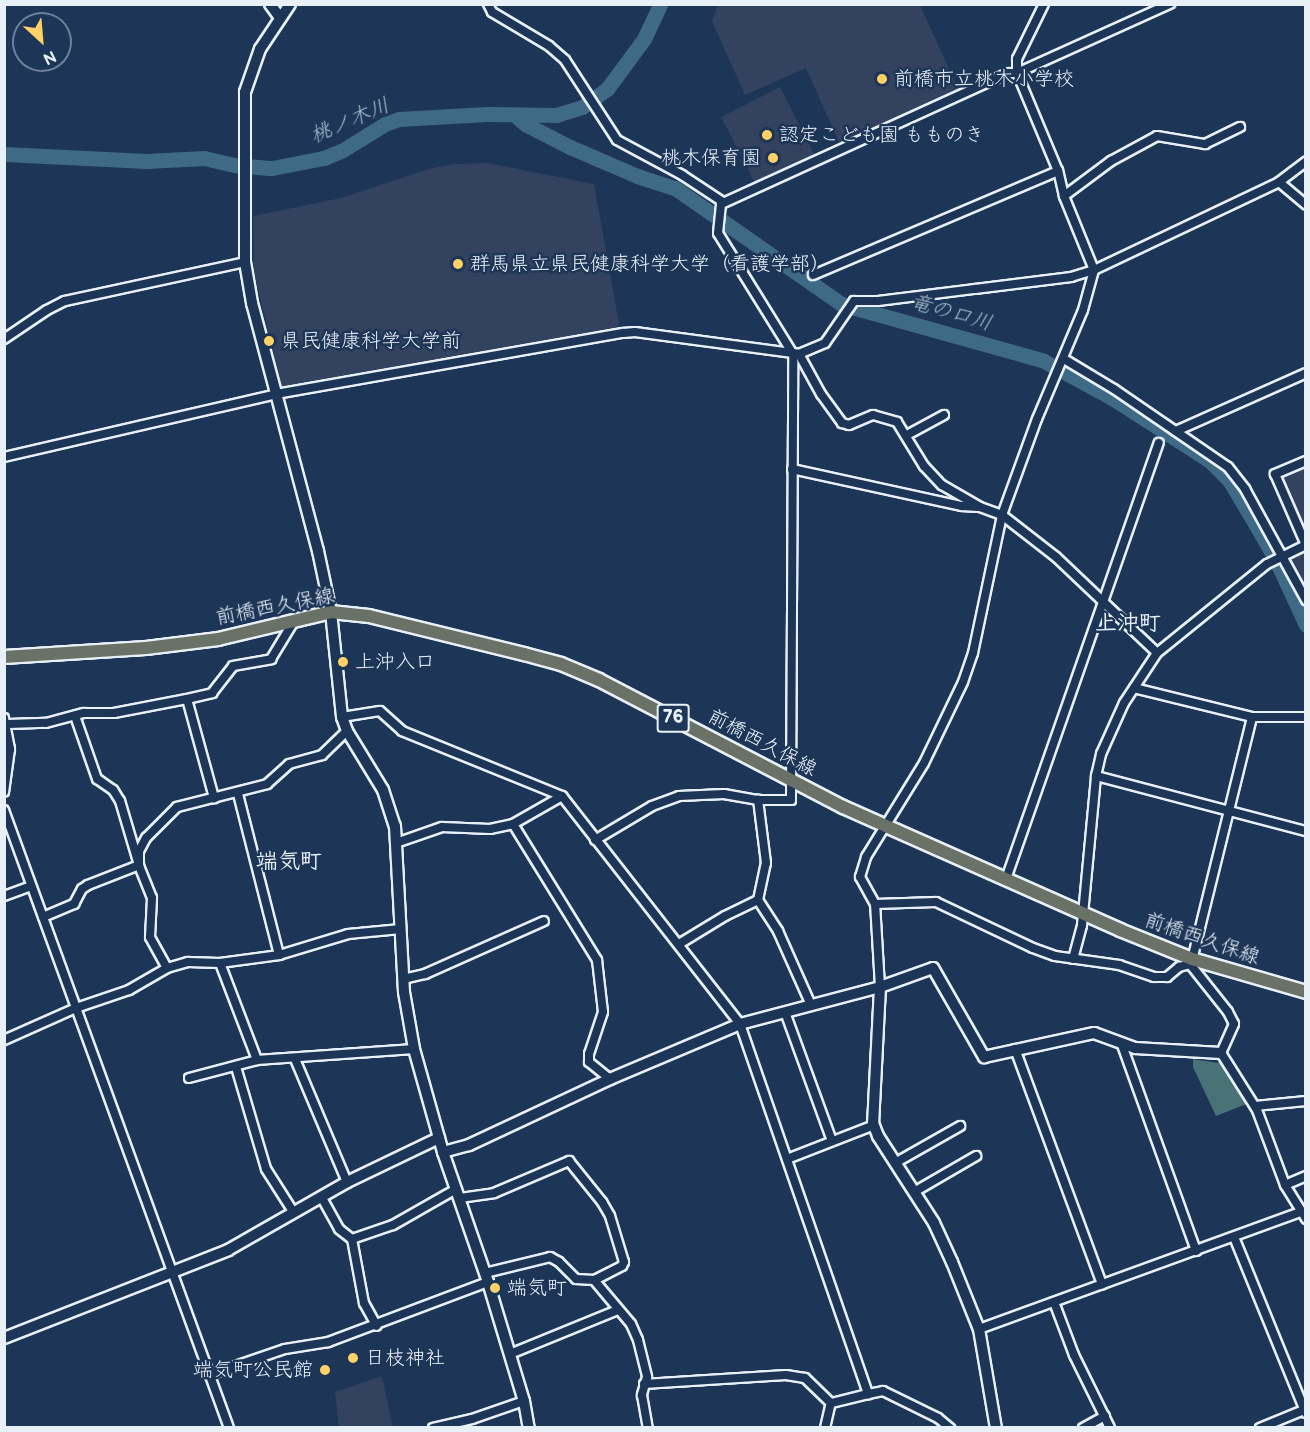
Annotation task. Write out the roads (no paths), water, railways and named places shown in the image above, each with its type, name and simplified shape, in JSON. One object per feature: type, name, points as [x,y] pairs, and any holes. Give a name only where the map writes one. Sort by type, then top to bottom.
[{"type":"main road","name":"前橋西久保線","points":[[4,657],[170,645],[218,639],[331,612],[369,616],[561,664],[599,680],[793,781],[886,826],[1191,962],[1305,992]]},
{"type":"street","points":[[270,4],[280,18]]},
{"type":"street","points":[[291,4],[280,18],[252,67],[245,92],[245,262],[256,322],[311,524],[331,612],[342,717],[347,731],[383,790],[395,826],[403,979],[414,1049],[443,1152],[487,1277],[524,1401],[529,1428]]},
{"type":"street","points":[[488,4],[495,14],[549,46],[565,60],[612,134],[625,146],[682,175],[722,204]]},
{"type":"street","points":[[996,1428],[979,1329],[934,1223],[895,1163],[874,1125],[880,987],[875,904],[860,877],[866,857],[924,763],[963,682],[973,653],[1002,515],[1037,419],[1083,310],[1094,270],[1064,196],[1058,171],[1017,73],[1017,59],[1044,4]]},
{"type":"street","points":[[722,204],[1009,73],[1017,73],[1170,4]]},
{"type":"street","points":[[1064,196],[1111,161],[1157,136],[1205,144],[1240,127]]},
{"type":"street","points":[[4,457],[276,394],[623,333],[635,332],[796,354],[825,343],[853,302],[1060,278],[1094,270],[1279,182],[1305,162]]},
{"type":"street","points":[[813,275],[1058,171]]},
{"type":"street","points":[[1279,182],[1305,205]]},
{"type":"street","points":[[722,204],[717,227],[725,245],[842,423],[849,425],[873,415],[897,422],[924,466],[942,485],[980,507],[1002,515],[1056,557],[1156,653]]},
{"type":"street","points":[[4,339],[47,310],[65,301],[245,262]]},
{"type":"street","points":[[595,840],[652,806],[679,796],[724,794],[758,800],[791,800],[793,781],[792,469],[796,354]]},
{"type":"street","points":[[1064,359],[1228,467],[1245,489],[1305,600]]},
{"type":"street","points":[[1176,431],[1305,373]]},
{"type":"street","points":[[907,435],[944,415]]},
{"type":"street","points":[[1006,879],[1159,443]]},
{"type":"street","points":[[1073,959],[1083,912],[1096,776],[1101,754],[1134,688],[1156,653],[1267,564],[1305,545],[1275,474],[1305,460]]},
{"type":"street","points":[[792,469],[962,506],[980,507]]},
{"type":"street","points":[[4,792],[10,749],[6,721],[46,723],[75,716],[114,713],[212,693],[233,666],[271,659],[294,621]]},
{"type":"street","points":[[1134,688],[1252,717],[1305,717]]},
{"type":"street","points":[[187,699],[214,798]]},
{"type":"street","points":[[342,717],[380,711],[402,731],[562,796],[680,944],[740,1024],[868,1394]]},
{"type":"street","points":[[75,716],[97,779],[113,790],[120,801],[152,898],[150,937],[167,968]]},
{"type":"street","points":[[1191,962],[1252,717]]},
{"type":"street","points":[[140,865],[140,850],[146,838],[177,807],[238,794],[267,784],[289,764],[321,755],[347,731]]},
{"type":"street","points":[[1096,776],[1305,831]]},
{"type":"street","points":[[238,794],[279,955]]},
{"type":"street","points":[[396,843],[442,827],[490,829],[513,824],[562,796]]},
{"type":"street","points":[[758,800],[766,863],[758,900],[778,931],[811,1005]]},
{"type":"street","points":[[4,810],[229,1428]]},
{"type":"street","points":[[513,824],[597,960],[603,1012],[589,1054],[589,1062],[610,1079]]},
{"type":"street","points":[[43,917],[74,904],[82,890],[88,885],[140,865]]},
{"type":"street","points":[[4,896],[31,886]]},
{"type":"street","points":[[680,944],[725,916],[758,900]]},
{"type":"street","points":[[875,904],[936,902],[1018,942],[1055,956],[1119,965],[1154,977],[1167,976],[1191,962]]},
{"type":"street","points":[[403,979],[425,974],[544,921]]},
{"type":"street","points":[[4,1040],[76,1008],[129,990],[167,968],[188,962],[220,963],[279,955],[348,934],[401,929]]},
{"type":"street","points":[[1191,962],[1228,1012],[1234,1024],[1221,1053]]},
{"type":"street","points":[[220,963],[257,1060]]},
{"type":"street","points":[[443,1152],[469,1145],[610,1079],[740,1024],[880,987],[933,968],[984,1058],[1015,1049],[1094,1033],[1122,1045],[1221,1053]]},
{"type":"street","points":[[785,1012],[832,1141]]},
{"type":"street","points":[[1122,1045],[1196,1251]]},
{"type":"street","points":[[189,1077],[257,1060],[414,1049]]},
{"type":"street","points":[[1015,1049],[1102,1284]]},
{"type":"street","points":[[979,1329],[1233,1238],[1303,1216],[1285,1185],[1255,1106],[1221,1053]]},
{"type":"street","points":[[295,1059],[347,1182]]},
{"type":"street","points":[[236,1067],[266,1169],[294,1213]]},
{"type":"street","points":[[1255,1106],[1305,1101]]},
{"type":"street","points":[[787,1159],[874,1125]]},
{"type":"street","points":[[895,1163],[960,1126]]},
{"type":"street","points":[[4,1338],[228,1250],[347,1182],[439,1138]]},
{"type":"street","points":[[914,1192],[976,1156]]},
{"type":"street","points":[[210,1375],[285,1349],[328,1342],[377,1326],[487,1277],[550,1257],[559,1262],[576,1279],[594,1280],[622,1266],[624,1262],[610,1216],[569,1161],[494,1193],[458,1194],[393,1225],[351,1239]]},
{"type":"street","points":[[1285,1185],[1305,1176]]},
{"type":"street","points":[[322,1198],[339,1229],[351,1239],[364,1303],[377,1326]]},
{"type":"street","points":[[1233,1238],[1305,1410],[1260,1428]]},
{"type":"street","points":[[594,1280],[631,1324],[638,1340],[647,1377],[642,1395],[648,1428]]},
{"type":"street","points":[[1054,1302],[1074,1355],[1110,1428]]},
{"type":"street","points":[[510,1354],[618,1310]]},
{"type":"street","points":[[644,1384],[786,1374],[805,1378],[831,1403]]},
{"type":"street","points":[[831,1403],[883,1391],[938,1418],[950,1428]]},
{"type":"street","points":[[432,1428],[444,1427],[524,1401]]},
{"type":"street","points":[[825,1428],[831,1403]]},
{"type":"street","points":[[1083,1428],[1105,1416]]},
{"type":"waterway","name":"桃ノ木川","points":[[4,154],[147,161],[204,158],[235,165],[272,168],[324,158],[343,150],[385,124],[399,119],[487,114],[556,115],[582,107],[607,89],[644,39],[660,4]]},
{"type":"waterway","name":"竜の口川","points":[[516,116],[525,124],[570,147],[637,176],[675,188],[841,304],[1042,360],[1112,398],[1210,461],[1229,480],[1256,525],[1277,562],[1306,625]]},
{"type":"place","name":"前橋市立桃木小学校","points":[[882,79]]},
{"type":"place","name":"認定こども園 もものき","points":[[767,135]]},
{"type":"place","name":"桃木保育園","points":[[773,158]]},
{"type":"place","name":"群馬県立県民健康科学大学（看護学部）","points":[[458,264]]},
{"type":"place","name":"県民健康科学大学前","points":[[269,341]]},
{"type":"place","name":"上沖入口","points":[[343,662]]},
{"type":"place","name":"端気町","points":[[495,1288]]},
{"type":"place","name":"日枝神社","points":[[353,1358]]},
{"type":"place","name":"端気町公民館","points":[[325,1370]]},
{"type":"district","name":"上沖町","points":[[1128,624]]},
{"type":"district","name":"端気町","points":[[289,862]]}]
